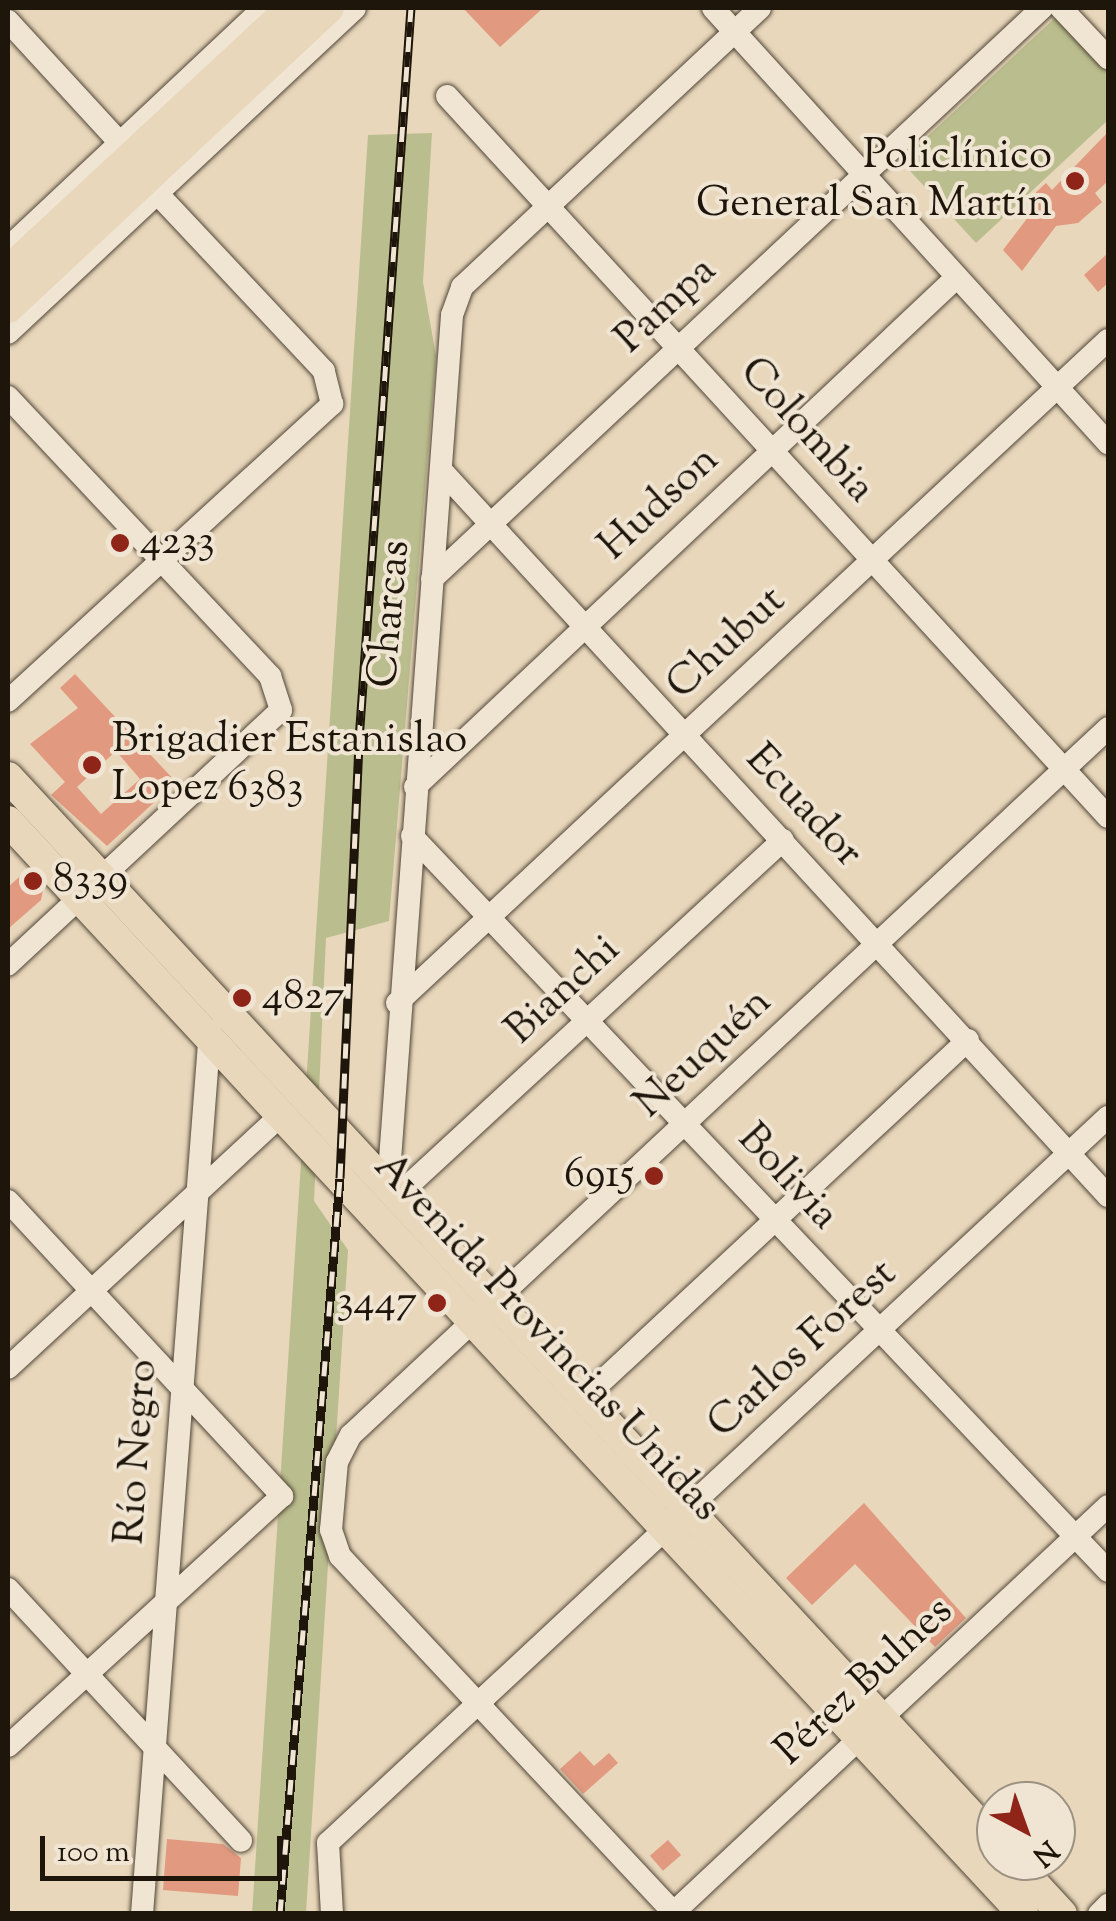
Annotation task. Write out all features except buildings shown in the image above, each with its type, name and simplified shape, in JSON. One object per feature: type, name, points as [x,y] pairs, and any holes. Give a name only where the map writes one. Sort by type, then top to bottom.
[{"type":"highway","points":[[8,272],[287,15],[328,8]]},
{"type":"highway","points":[[8,307],[287,15]]},
{"type":"main road","name":"Avenida Provincias Unidas","points":[[8,777],[209,1040],[483,1311],[870,1728],[1023,1914]]},
{"type":"main road","name":"Avenida Provincias Unidas","points":[[8,821],[212,997],[392,1192],[483,1311],[584,1398],[676,1519]]},
{"type":"main road","name":"Avenida Provincias Unidas","points":[[870,1728],[976,1824]]},
{"type":"main road","points":[[1031,1881],[1062,1914]]},
{"type":"street","points":[[8,333],[355,8]]},
{"type":"street","points":[[713,8],[1108,443]]},
{"type":"street","points":[[548,206],[760,8]]},
{"type":"street","name":"Pampa","points":[[432,579],[1042,8]]},
{"type":"street","points":[[1061,8],[1108,58]]},
{"type":"street","points":[[8,248],[120,143],[287,15]]},
{"type":"street","points":[[8,21],[120,143]]},
{"type":"street","name":"Colombia","points":[[448,96],[1108,818]]},
{"type":"street","points":[[8,701],[332,404],[324,371],[157,193]]},
{"type":"street","name":"Charcas","points":[[392,1192],[397,1003],[452,316],[462,288],[548,206]]},
{"type":"street","name":"Hudson","points":[[415,787],[957,278]]},
{"type":"street","name":"Chubut","points":[[397,1003],[1108,340]]},
{"type":"street","points":[[8,397],[270,676],[281,710],[92,890],[8,964]]},
{"type":"street","name":"Ecuador","points":[[440,470],[1108,1196]]},
{"type":"street","name":"Neuquén","points":[[478,1703],[340,1556],[331,1530],[335,1479],[350,1435],[1108,728]]},
{"type":"street","name":"Bolivia","points":[[412,836],[1108,1572]]},
{"type":"street","name":"Bianchi","points":[[392,1192],[783,840]]},
{"type":"street","name":"Río Negro","points":[[142,1914],[212,997]]},
{"type":"street","points":[[584,1398],[968,1040]]},
{"type":"street","points":[[8,1368],[280,1114]]},
{"type":"street","name":"Carlos Forest","points":[[332,1914],[328,1843],[1108,1117]]},
{"type":"street","points":[[8,1201],[282,1496],[8,1746]]},
{"type":"street","name":"Pérez Bulnes","points":[[673,1913],[1108,1506]]},
{"type":"street","points":[[8,1589],[242,1841]]},
{"type":"street","points":[[478,1703],[673,1913]]},
{"type":"street","points":[[1099,1914],[1108,1905]]},
{"type":"green space","points":[[1057,16],[1108,71],[1108,120],[976,243],[901,161]]},
{"type":"green space","points":[[432,133],[423,282],[436,356],[389,921],[326,938],[314,1201],[348,1250],[306,1913],[252,1914],[368,135]]},
{"type":"railway","points":[[280,1914],[340,1178],[359,740],[411,8]]},
{"type":"place","name":"Policlínico General San Martín","points":[[1075,181]]},
{"type":"place","name":"4233","points":[[120,543]]},
{"type":"place","name":"Brigadier Estanislao Lopez 6383","points":[[92,765]]},
{"type":"place","name":"8339","points":[[33,881]]},
{"type":"place","name":"4827","points":[[242,998]]},
{"type":"place","name":"6915","points":[[654,1176]]},
{"type":"place","name":"3447","points":[[437,1303]]}]
